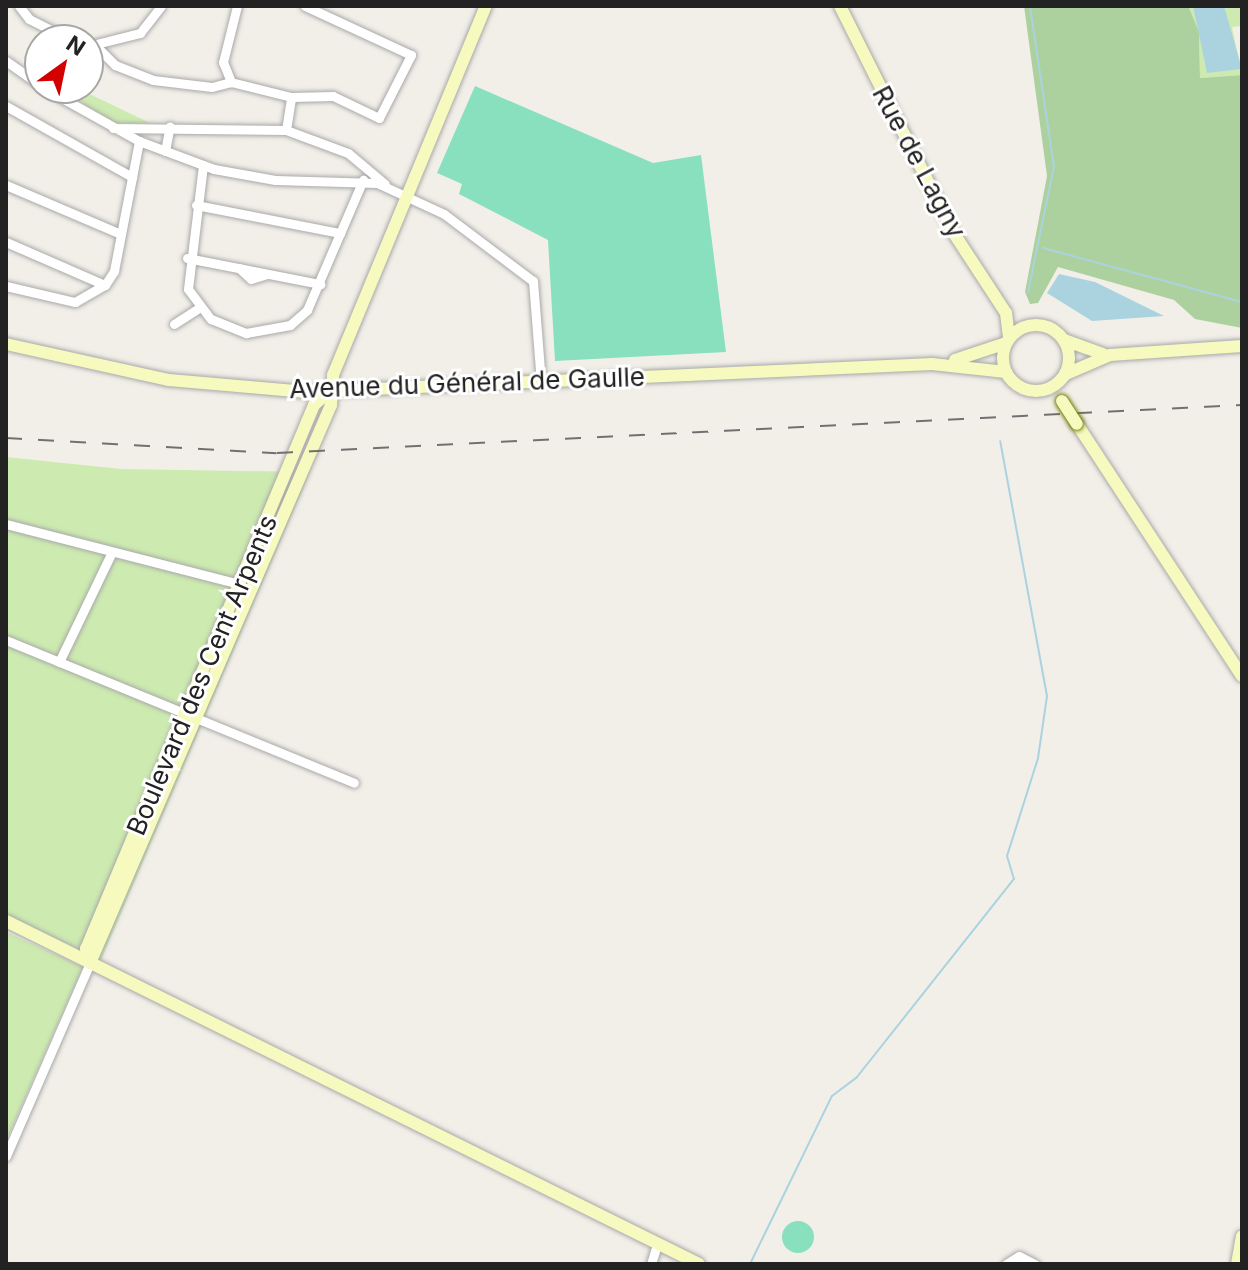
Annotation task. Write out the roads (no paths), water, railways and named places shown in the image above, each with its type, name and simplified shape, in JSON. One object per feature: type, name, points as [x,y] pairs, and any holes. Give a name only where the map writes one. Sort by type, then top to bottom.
[{"type":"main road","name":"Boulevard des Cent Arpents","points":[[191,716],[240,584],[314,405],[329,392],[486,6]]},
{"type":"main road","name":"Rue de Lagny","points":[[840,6],[953,232],[1006,313],[1028,325]]},
{"type":"main road","name":"Rue de Lagny","points":[[1006,313],[1007,341]]},
{"type":"main road","points":[[1110,355],[1063,339],[1048,327],[1028,325],[1007,341],[1006,372],[1021,387],[1043,390],[1062,401],[1242,676]]},
{"type":"main road","points":[[1062,401],[1063,339]]},
{"type":"main road","name":"Avenue du Général de Gaulle","points":[[6,344],[169,380],[329,392],[932,364],[988,355],[1007,341]]},
{"type":"main road","points":[[1043,390],[1062,377],[1110,355],[1242,346]]},
{"type":"main road","name":"Avenue du Général de Gaulle","points":[[932,364],[1006,372]]},
{"type":"main road","name":"Boulevard des Cent Arpents","points":[[90,963],[86,949],[331,405],[329,392]]},
{"type":"main road","points":[[6,921],[699,1264]]},
{"type":"main road","points":[[1240,1256],[1242,1236]]},
{"type":"street","points":[[19,6],[29,19],[39,24]]},
{"type":"street","points":[[104,44],[140,33],[161,6]]},
{"type":"street","points":[[231,82],[223,62],[237,6]]},
{"type":"street","points":[[104,56],[115,65],[153,80],[212,87],[231,82],[291,97],[333,96],[379,118],[410,68],[403,46],[350,32],[305,6]]},
{"type":"street","points":[[6,61],[24,73]]},
{"type":"street","points":[[286,130],[291,97]]},
{"type":"street","points":[[73,104],[139,141],[203,165],[275,180],[357,180],[388,186]]},
{"type":"street","points":[[6,106],[132,177]]},
{"type":"street","points":[[113,128],[170,126],[286,130],[360,162],[388,186],[530,276],[541,383]]},
{"type":"street","points":[[165,151],[170,126]]},
{"type":"street","points":[[6,286],[75,302],[105,285],[121,234],[139,141]]},
{"type":"street","points":[[203,165],[187,258],[188,289],[199,308],[227,330],[271,332],[307,310],[340,233],[360,162]]},
{"type":"street","points":[[6,185],[121,234]]},
{"type":"street","points":[[196,205],[340,233]]},
{"type":"street","points":[[6,242],[105,285]]},
{"type":"street","points":[[187,258],[320,284]]},
{"type":"street","points":[[174,324],[199,308]]},
{"type":"street","points":[[6,524],[240,584]]},
{"type":"street","points":[[59,662],[112,552]]},
{"type":"street","points":[[6,640],[354,783]]},
{"type":"street","name":"Boulevard des Cent Arpents","points":[[6,1156],[90,963]]},
{"type":"street","points":[[651,1264],[657,1244]]},
{"type":"street","points":[[1006,1264],[1019,1256],[1035,1264]]},
{"type":"water","points":[[1193,6],[1224,6],[1242,69],[1207,73]]},
{"type":"water","points":[[1059,274],[1095,282],[1164,316],[1092,321],[1047,293]]},
{"type":"waterway","points":[[1028,292],[1054,167],[1030,6]]},
{"type":"waterway","points":[[1043,248],[1242,302]]},
{"type":"waterway","points":[[750,1264],[832,1096],[857,1077],[1014,879],[1007,856],[1038,758],[1047,696],[1000,441]]},
{"type":"railway","points":[[6,438],[277,453],[1242,405]]}]
